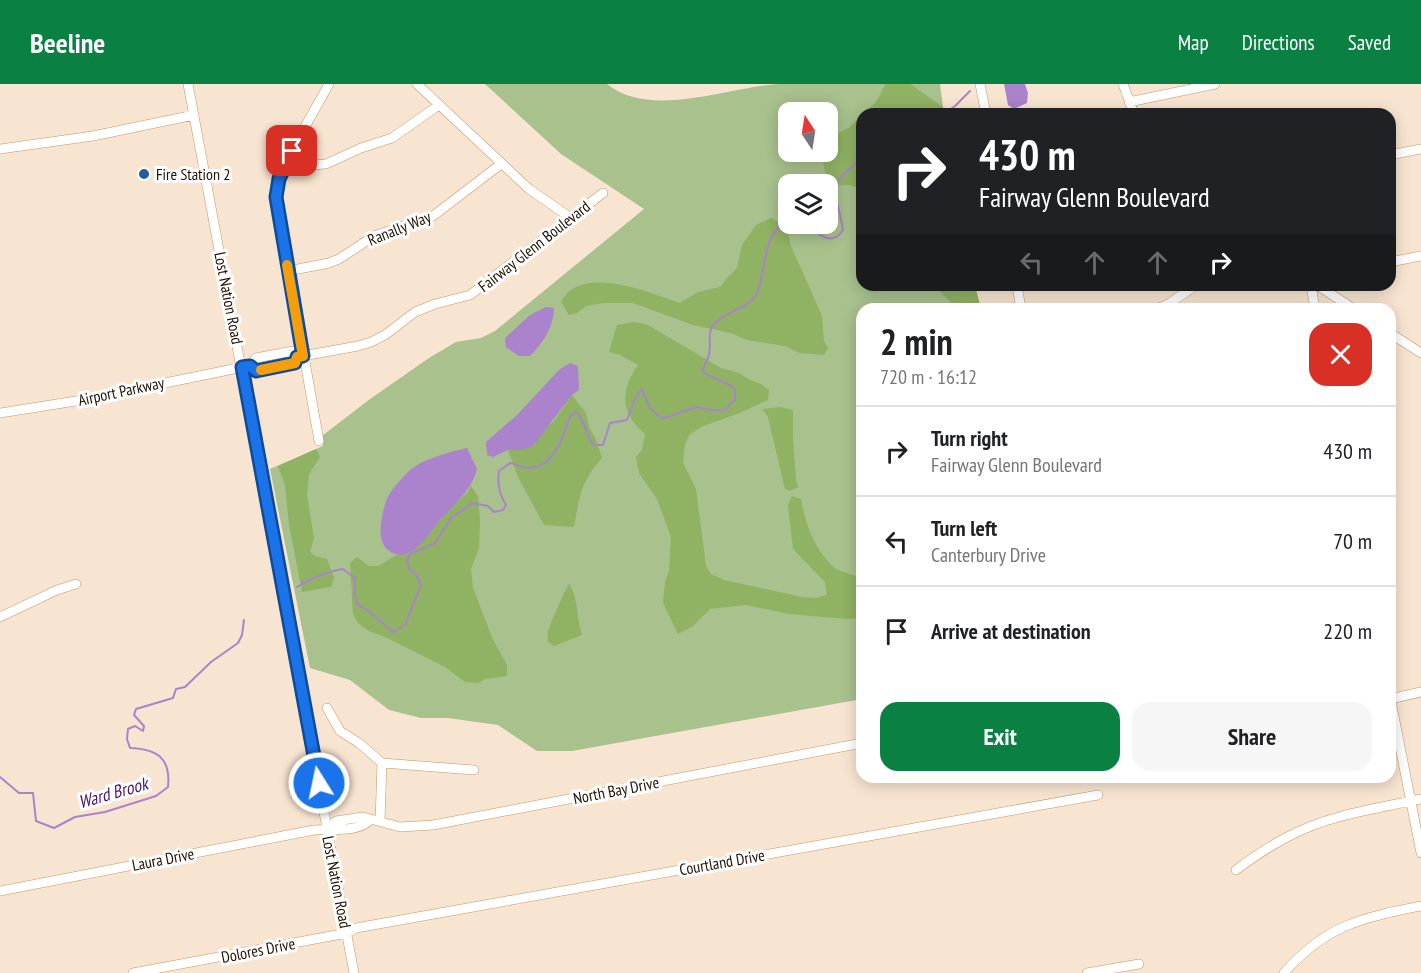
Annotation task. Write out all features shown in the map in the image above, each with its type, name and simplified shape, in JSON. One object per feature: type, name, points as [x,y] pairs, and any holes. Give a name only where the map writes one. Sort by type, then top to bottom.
[{"type":"street","name":"Lost Nation Road","points":[[188,84],[246,366],[354,973]]},
{"type":"street","points":[[318,441],[300,357],[276,197],[279,179],[289,157],[328,84]]},
{"type":"street","points":[[417,84],[501,164],[535,193],[571,218]]},
{"type":"street","points":[[980,84],[985,108]]},
{"type":"street","points":[[1123,84],[1132,108]]},
{"type":"street","points":[[1129,102],[1215,84]]},
{"type":"street","points":[[289,157],[310,165],[322,165],[361,148],[392,138],[439,105]]},
{"type":"street","points":[[0,148],[93,136],[194,115]]},
{"type":"street","points":[[1396,154],[1421,148]]},
{"type":"street","name":"Ranally Way","points":[[288,271],[329,263],[374,236],[433,216],[501,164]]},
{"type":"street","name":"Fairway Glenn Boulevard","points":[[246,366],[256,358],[293,351],[300,357],[371,342],[385,335],[415,312],[470,295],[603,193]]},
{"type":"street","points":[[1396,261],[1421,256]]},
{"type":"street","points":[[1167,303],[1186,291]]},
{"type":"street","points":[[1326,291],[1345,303]]},
{"type":"street","points":[[1396,337],[1421,353]]},
{"type":"street","name":"Airport Parkway","points":[[0,413],[82,400],[246,366]]},
{"type":"street","points":[[0,617],[57,590],[76,584]]},
{"type":"street","points":[[1396,697],[1421,692]]},
{"type":"street","points":[[327,708],[340,731],[359,743],[382,763],[474,771]]},
{"type":"street","points":[[1396,718],[1416,800],[1421,853]]},
{"type":"street","name":"North Bay Drive","points":[[327,828],[338,830],[366,825],[375,820],[400,827],[433,825],[856,743]]},
{"type":"street","points":[[375,820],[382,763]]},
{"type":"street","name":"Courtland Drive","points":[[346,933],[356,928],[1098,795]]},
{"type":"street","points":[[1236,870],[1283,838],[1314,825],[1343,815],[1416,800]]},
{"type":"street","name":"Laura Drive","points":[[0,891],[327,828]]},
{"type":"street","points":[[1284,973],[1309,947],[1338,928],[1364,918],[1421,906]]},
{"type":"street","name":"Dolores Drive","points":[[134,973],[346,933]]},
{"type":"street","points":[[1088,973],[1139,964]]},
{"type":"green space","points":[[485,84],[607,84],[625,94],[646,99],[668,100],[780,84],[940,84],[943,108],[856,108],[856,291],[963,291],[966,303],[856,303],[856,700],[572,751],[537,751],[498,725],[448,718],[421,718],[389,710],[350,680],[310,668],[270,469],[323,446],[322,436],[429,358],[456,342],[481,338],[495,331],[644,209],[561,154]]},
{"type":"green space","points":[[886,84],[910,84],[943,108],[870,108]]},
{"type":"green space","points":[[856,121],[856,187],[838,186],[838,174],[826,174],[823,162],[838,162],[838,133]]},
{"type":"green space","points":[[771,218],[778,222],[778,234],[788,234],[791,246],[822,316],[824,341],[828,348],[824,355],[799,353],[785,346],[747,340],[731,333],[693,325],[633,303],[603,303],[586,306],[577,313],[569,315],[561,302],[571,290],[584,284],[600,283],[634,288],[680,303],[698,292],[720,287],[737,268],[742,245],[756,225]]},
{"type":"green space","points":[[940,291],[976,291],[980,303],[951,303]]},
{"type":"green space","points":[[634,322],[646,324],[721,368],[739,373],[769,390],[768,400],[703,426],[690,434],[685,444],[683,463],[696,489],[706,566],[711,574],[724,580],[802,597],[816,598],[827,595],[825,582],[793,549],[788,505],[792,496],[801,499],[805,518],[822,554],[838,570],[856,576],[856,618],[789,614],[746,605],[710,609],[693,626],[678,634],[663,603],[665,582],[669,571],[671,537],[657,499],[639,473],[636,457],[642,450],[645,434],[631,418],[625,401],[628,384],[638,365],[609,352],[617,325]]},
{"type":"green space","points":[[572,395],[586,413],[589,427],[596,439],[602,458],[585,482],[574,527],[544,525],[518,477],[508,450],[521,450],[554,421]]},
{"type":"green space","points":[[780,407],[793,410],[793,438],[798,487],[790,491],[785,489],[768,417],[762,409]]},
{"type":"green space","points":[[316,449],[320,457],[309,474],[307,495],[314,538],[310,552],[327,559],[334,578],[331,587],[302,592],[289,524],[285,485],[278,466]]},
{"type":"green space","points":[[471,486],[478,496],[480,519],[479,548],[471,569],[473,588],[493,640],[507,665],[507,676],[485,679],[478,683],[465,682],[445,667],[369,631],[358,623],[353,614],[350,563],[357,557],[369,566],[378,566],[397,555],[408,553],[427,536]]},
{"type":"green space","points":[[569,584],[574,595],[582,635],[554,646],[548,642],[548,631]]},
{"type":"shaded area","points":[[1004,84],[1025,84],[1028,93],[1027,103],[1016,108],[1008,105]]},
{"type":"shaded area","points":[[546,307],[554,308],[550,328],[530,356],[519,356],[506,347],[505,338],[530,315]]},
{"type":"shaded area","points":[[570,363],[578,366],[579,390],[572,395],[533,446],[521,450],[508,450],[493,457],[487,455],[486,442],[517,415],[560,369]]},
{"type":"shaded area","points":[[467,448],[477,469],[467,491],[417,547],[404,555],[391,552],[382,542],[381,528],[386,501],[392,490],[408,472],[420,463]]},
{"type":"waterway","name":"Ward Brook","points":[[952,108],[970,91]]},
{"type":"waterway","name":"Ward Brook","points":[[838,182],[856,164]]},
{"type":"waterway","name":"Ward Brook","points":[[820,234],[834,238],[843,230],[838,206]]},
{"type":"waterway","name":"Ward Brook","points":[[297,587],[319,576],[343,569],[355,578],[355,597],[359,606],[369,611],[393,632],[405,625],[421,585],[416,574],[409,569],[407,560],[410,554],[435,543],[451,518],[473,503],[488,506],[494,512],[503,510],[506,505],[499,489],[499,471],[510,463],[528,468],[545,463],[556,449],[570,416],[576,412],[594,445],[603,445],[610,423],[627,420],[636,397],[642,389],[650,408],[662,419],[696,407],[725,410],[735,399],[735,389],[702,371],[710,350],[712,326],[754,298],[760,283],[769,243],[778,228]]},
{"type":"waterway","name":"Ward Brook","points":[[0,777],[19,793],[33,793],[36,821],[54,828],[75,817],[105,812],[156,796],[168,787],[167,769],[155,753],[130,748],[127,739],[128,729],[135,726],[143,731],[144,726],[134,715],[136,709],[173,698],[176,689],[185,687],[211,662],[238,643],[242,635],[244,620]]},
{"type":"slow traffic","points":[[261,370],[295,363],[297,357],[303,356],[287,265]]},
{"type":"place","name":"Fire Station 2","points":[[144,174]]},
{"type":"route","points":[[292,151],[279,179],[276,197],[303,356],[297,357],[295,363],[256,371],[250,366],[242,367],[319,783]]}]
